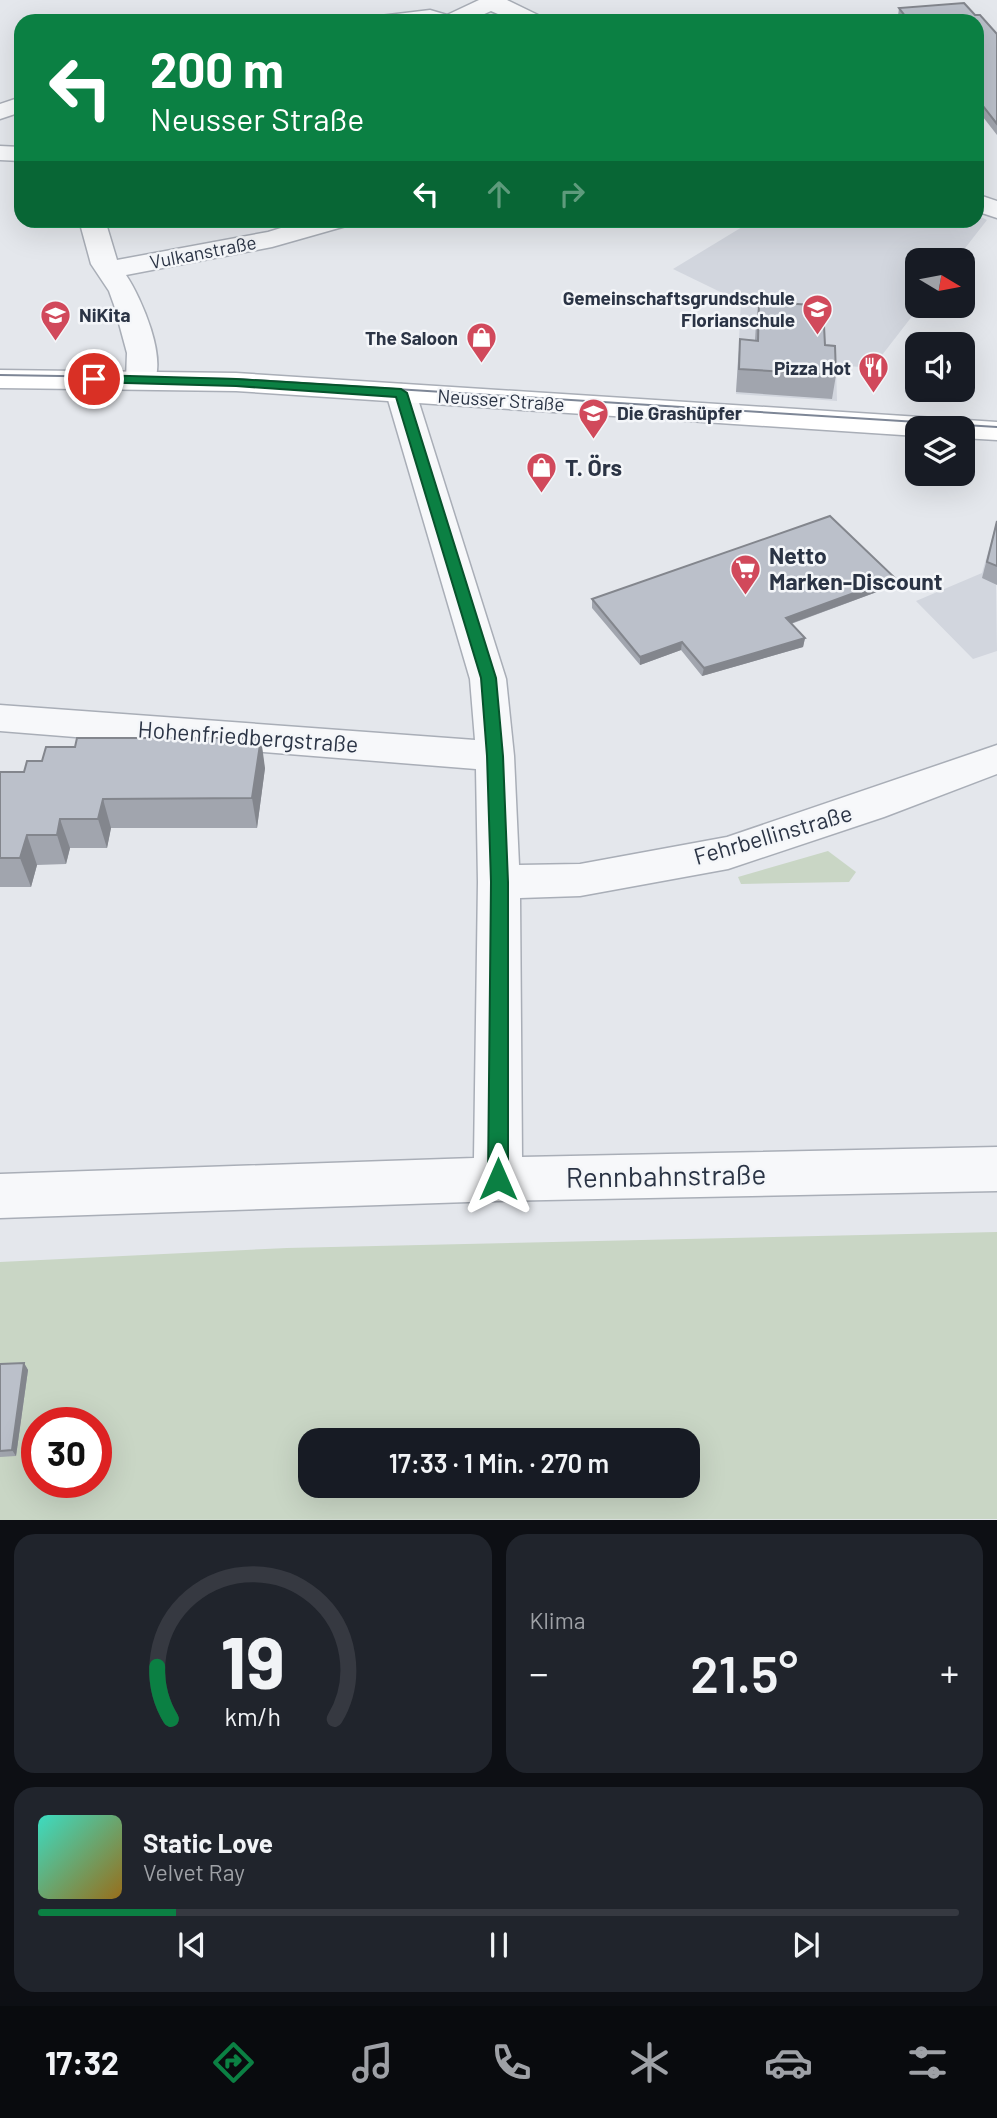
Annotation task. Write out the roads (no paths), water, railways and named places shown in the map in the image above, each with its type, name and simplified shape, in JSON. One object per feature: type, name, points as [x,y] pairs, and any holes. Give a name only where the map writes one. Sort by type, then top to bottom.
[{"type":"main road","name":"Neusser Straße","points":[[0,379],[141,379],[905,425]]},
{"type":"main road","name":"Neusser Straße","points":[[975,430],[997,431]]},
{"type":"street","points":[[467,14],[494,2],[518,14]]},
{"type":"street","points":[[95,228],[108,270],[123,291],[128,305],[142,353],[141,379]]},
{"type":"street","name":"Vulkanstraße","points":[[108,270],[272,239],[310,228]]},
{"type":"street","points":[[401,393],[488,678],[495,756],[499,882],[498,1179]]},
{"type":"street","name":"Hohenfriedbergstraße","points":[[0,718],[495,756]]},
{"type":"street","name":"Fehrbellinstraße","points":[[499,882],[580,880],[728,853],[870,806],[997,758]]},
{"type":"street","name":"Rennbahnstraße","points":[[0,1196],[498,1179],[997,1169]]},
{"type":"tram line","points":[[0,375],[238,379],[997,427]]},
{"type":"place","name":"Gemeinschaftsgrundschule Florianschule","points":[[818,336]]},
{"type":"place","name":"NiKita","points":[[56,342]]},
{"type":"place","name":"The Saloon","points":[[481,365]]},
{"type":"place","name":"Pizza Hot","points":[[874,395]]},
{"type":"place","name":"Die Grashüpfer","points":[[594,440]]},
{"type":"place","name":"T. Örs","points":[[542,495]]},
{"type":"place","name":"Netto Marken-Discount","points":[[746,596]]}]
